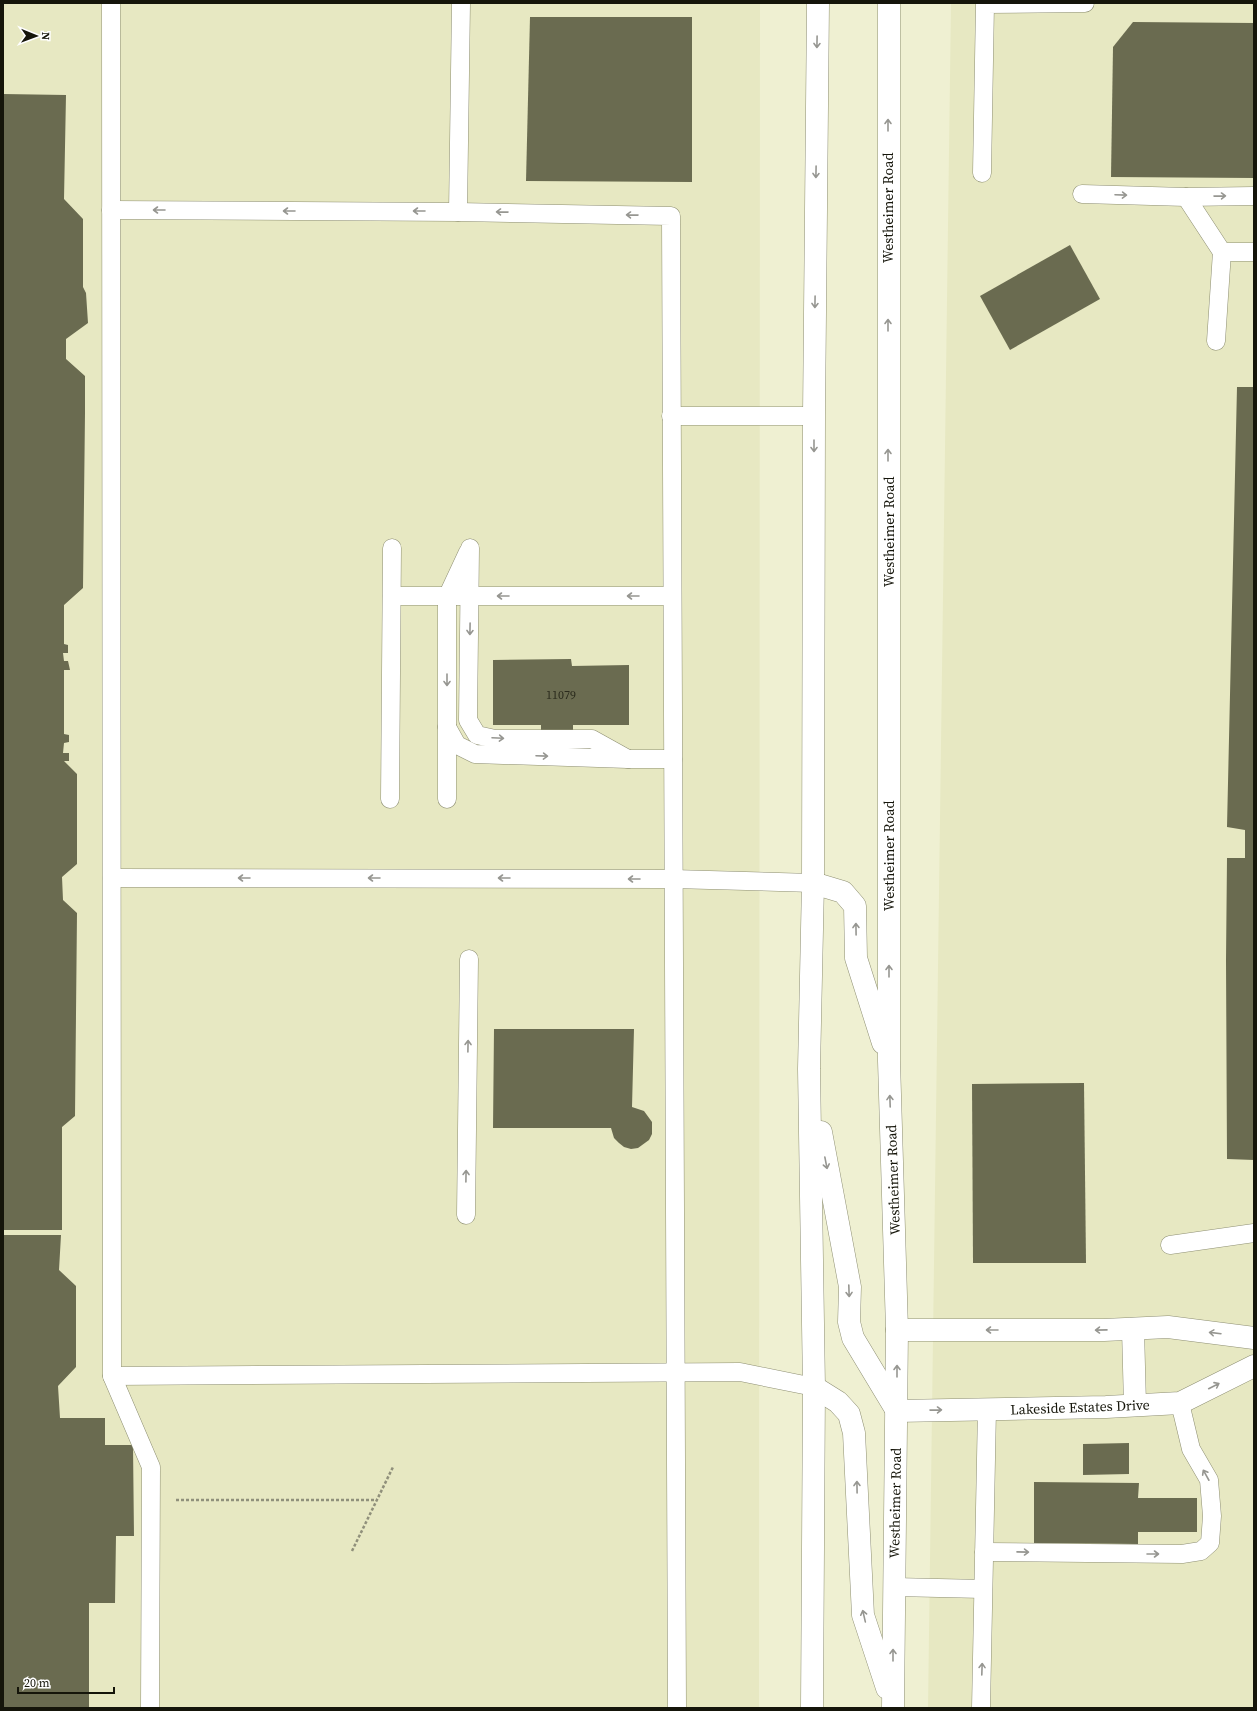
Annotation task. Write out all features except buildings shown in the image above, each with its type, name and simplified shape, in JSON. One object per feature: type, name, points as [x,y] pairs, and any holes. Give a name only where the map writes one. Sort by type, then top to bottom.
[{"type":"main road","points":[[812,1708],[814,1387],[809,1069],[813,883],[814,416],[818,3]]},
{"type":"main road","name":"Westheimer Road","points":[[889,3],[889,1061],[897,1330],[893,1707]]},
{"type":"main road","points":[[813,883],[843,892],[855,906],[856,958],[889,1061]]},
{"type":"main road","points":[[809,1069],[850,1287],[850,1322],[854,1338],[860,1351],[897,1411]]},
{"type":"main road","points":[[897,1330],[1104,1330],[1168,1327],[1254,1338]]},
{"type":"main road","points":[[1133,1329],[1135,1405]]},
{"type":"main road","name":"Lakeside Estates Drive","points":[[897,1411],[1180,1403],[1252,1371]]},
{"type":"main road","points":[[814,1387],[838,1402],[849,1414],[854,1433],[863,1615],[893,1707]]},
{"type":"lane","points":[[111,3],[112,1376],[151,1467],[150,1708]]},
{"type":"lane","points":[[458,212],[461,3]]},
{"type":"lane","points":[[982,173],[986,4],[1085,3]]},
{"type":"lane","points":[[1082,194],[1186,197],[1254,196]]},
{"type":"lane","points":[[1186,197],[1222,252],[1216,341]]},
{"type":"lane","points":[[111,210],[458,212],[670,216],[677,1708]]},
{"type":"lane","points":[[1222,252],[1254,252]]},
{"type":"lane","points":[[671,416],[814,416]]},
{"type":"lane","points":[[390,799],[392,548]]},
{"type":"lane","points":[[447,799],[447,596],[470,548],[468,720],[476,735],[495,739],[592,739],[628,759]]},
{"type":"lane","points":[[392,596],[672,596]]},
{"type":"lane","points":[[447,726],[457,745],[475,754],[673,759]]},
{"type":"lane","points":[[112,878],[673,879],[813,883]]},
{"type":"lane","points":[[466,1215],[469,959]]},
{"type":"lane","points":[[1170,1245],[1254,1233]]},
{"type":"lane","points":[[112,1376],[675,1374],[740,1372],[814,1387]]},
{"type":"lane","points":[[984,1552],[1182,1554],[1201,1551],[1210,1543],[1212,1516],[1209,1480],[1190,1449],[1180,1403]]},
{"type":"lane","points":[[981,1708],[987,1409]]},
{"type":"lane","points":[[894,1587],[983,1589]]},
{"type":"path","points":[[352,1551],[393,1467]]},
{"type":"path","points":[[151,1500],[377,1500]]},
{"type":"shaded area","points":[[3,3],[760,3],[759,1708],[3,1708]]},
{"type":"shaded area","points":[[951,3],[1254,3],[1254,1708],[928,1708]]}]
